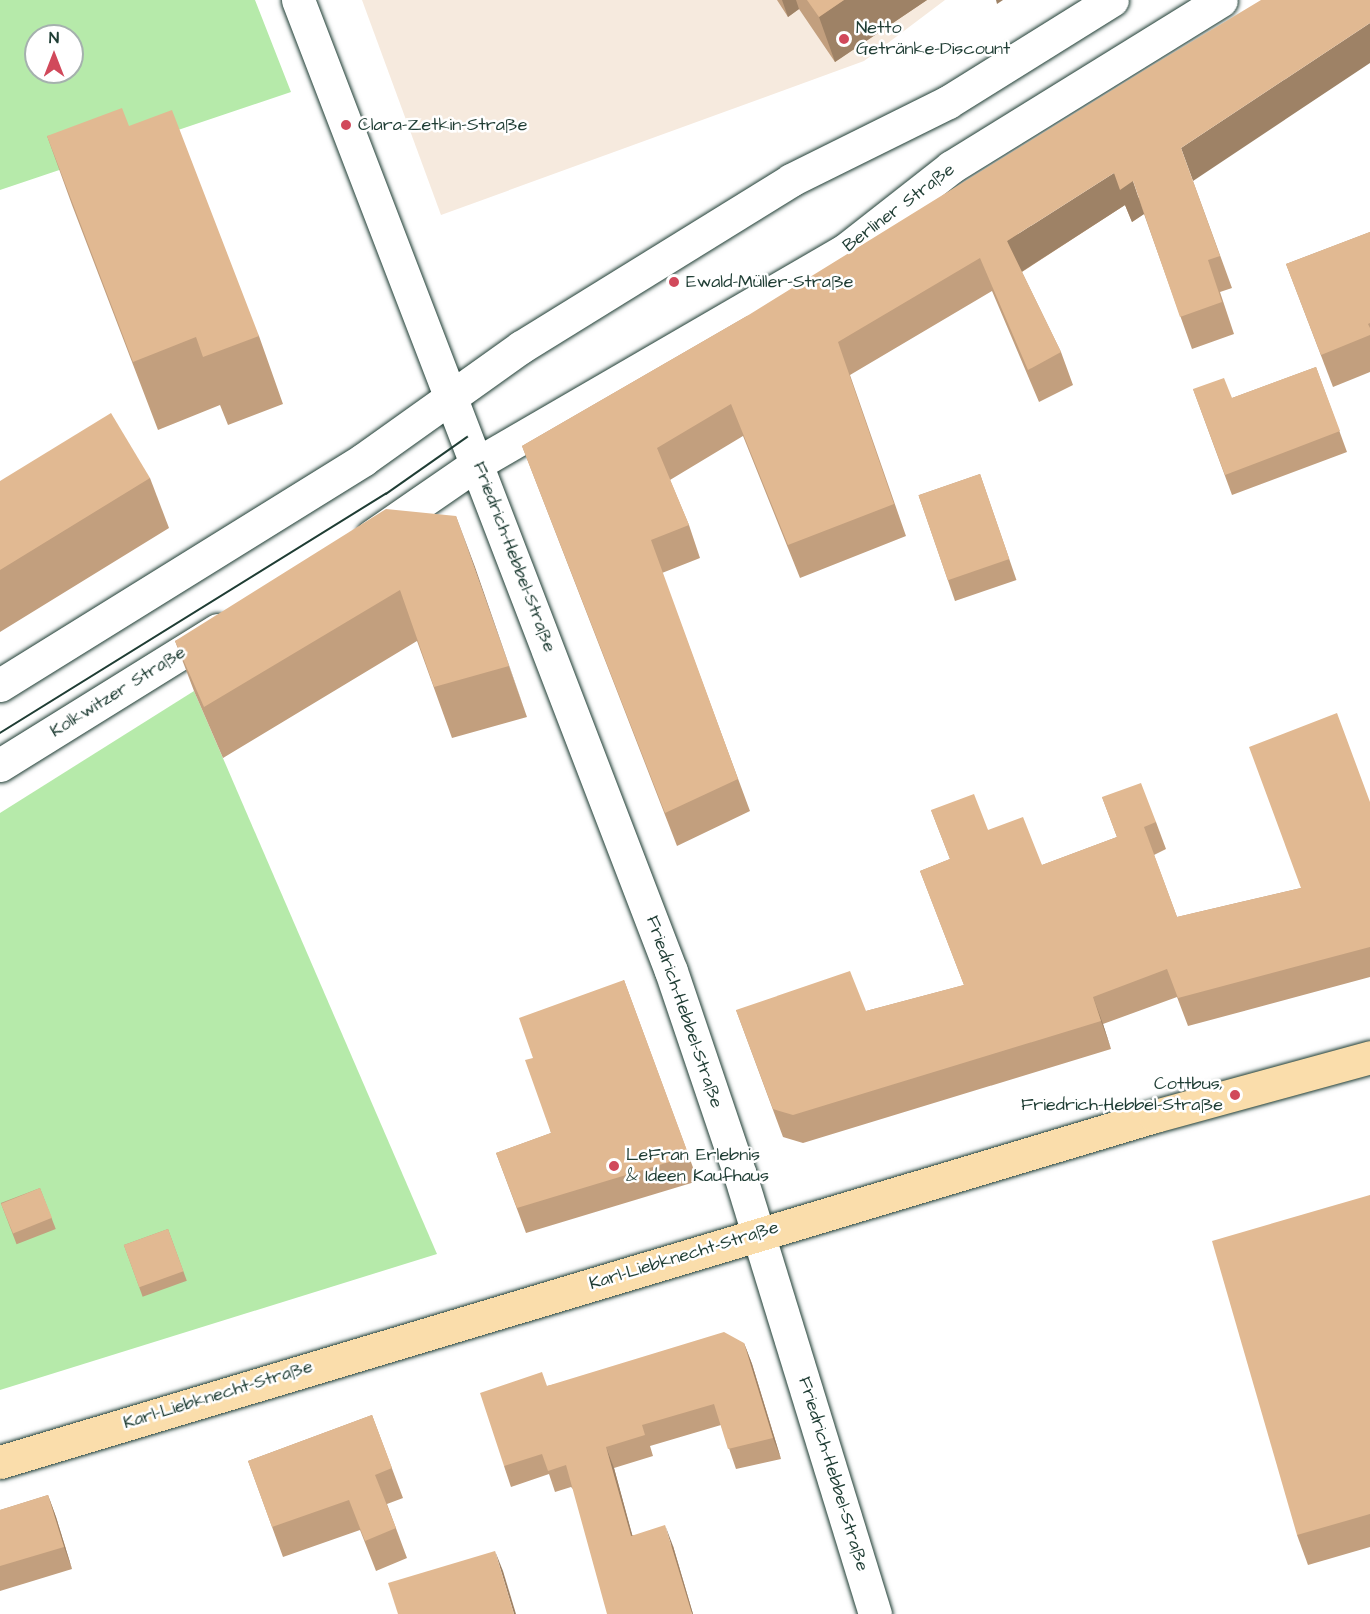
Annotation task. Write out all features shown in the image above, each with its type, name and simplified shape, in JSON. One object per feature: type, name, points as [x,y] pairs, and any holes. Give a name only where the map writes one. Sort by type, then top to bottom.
[{"type":"main road","name":"Karl-Liebknecht-Straße","points":[[0,1462],[1155,1116],[1370,1057]]},
{"type":"street","points":[[298,0],[455,408]]},
{"type":"street","points":[[0,685],[364,459],[455,408],[790,180],[948,102],[1112,0]]},
{"type":"street","name":"Berliner Straße","points":[[478,463],[844,251],[951,167],[1221,0]]},
{"type":"street","name":"Friedrich-Hebbel-Straße","points":[[455,408],[671,971],[837,1479],[875,1614]]},
{"type":"street","points":[[341,555],[478,463]]},
{"type":"street","name":"Kolkwitzer Straße","points":[[0,765],[241,616]]},
{"type":"shaded area","points":[[362,0],[945,0],[864,61],[441,215]]},
{"type":"green space","points":[[0,0],[255,0],[291,92],[0,190]]},
{"type":"green space","points":[[194,691],[437,1254],[0,1390],[0,813]]},
{"type":"building","points":[[807,0],[844,0],[819,17]]},
{"type":"building","points":[[1261,0],[1370,0],[1370,23],[1181,148],[1220,256],[1208,260],[1222,302],[1180,317],[1133,181],[1120,190],[1114,173],[1007,241],[1061,352],[1028,370],[980,258],[838,342],[894,504],[788,545],[731,404],[657,448],[689,525],[651,540],[738,779],[665,813],[522,446],[747,316]]},
{"type":"building","points":[[122,108],[129,126],[172,110],[259,336],[203,357],[196,337],[133,362],[47,136]]},
{"type":"building","points":[[1370,232],[1370,323],[1368,324],[1370,335],[1321,355],[1286,264]]},
{"type":"building","points":[[1316,367],[1340,431],[1225,475],[1193,389],[1224,378],[1232,398]]},
{"type":"building","points":[[111,413],[150,478],[0,570],[0,481]]},
{"type":"building","points":[[980,474],[1009,559],[948,580],[919,495]]},
{"type":"building","points":[[386,509],[456,516],[509,666],[434,687],[400,590],[204,707],[175,641]]},
{"type":"building","points":[[1337,713],[1370,802],[1370,947],[1178,998],[1167,969],[1093,997],[1101,1021],[793,1115],[773,1109],[736,1010],[850,971],[866,1011],[964,985],[920,871],[950,859],[931,810],[974,794],[988,830],[1023,817],[1042,865],[1117,837],[1102,797],[1141,783],[1156,822],[1144,827],[1177,917],[1301,888],[1249,747]]},
{"type":"building","points":[[624,980],[689,1156],[517,1208],[496,1153],[551,1133],[525,1060],[533,1058],[519,1018]]},
{"type":"building","points":[[40,1188],[52,1218],[13,1233],[1,1204]]},
{"type":"building","points":[[1370,1195],[1370,1514],[1297,1535],[1212,1241]]},
{"type":"building","points":[[168,1229],[183,1271],[139,1287],[124,1245]]},
{"type":"building","points":[[724,1332],[744,1343],[773,1438],[728,1449],[714,1404],[642,1425],[645,1435],[606,1447],[631,1536],[665,1525],[692,1614],[607,1614],[566,1465],[548,1471],[542,1454],[504,1466],[480,1393],[542,1372],[547,1386]]},
{"type":"building","points":[[372,1415],[392,1468],[375,1475],[396,1528],[365,1541],[349,1500],[272,1527],[248,1461]]},
{"type":"building","points":[[48,1495],[64,1547],[0,1566],[0,1510]]},
{"type":"building","points":[[495,1551],[514,1614],[398,1614],[388,1583]]},
{"type":"tram line","points":[[0,733],[386,494],[467,437]]},
{"type":"place","name":"Netto Getränke-Discount","points":[[844,39]]},
{"type":"place","name":"Clara-Zetkin-Straße","points":[[346,125]]},
{"type":"place","name":"Ewald-Müller-Straße","points":[[674,282]]},
{"type":"place","name":"Cottbus, Friedrich-Hebbel-Straße","points":[[1235,1095]]},
{"type":"place","name":"LeFran Erlebnis & Ideen Kaufhaus","points":[[614,1166]]}]
